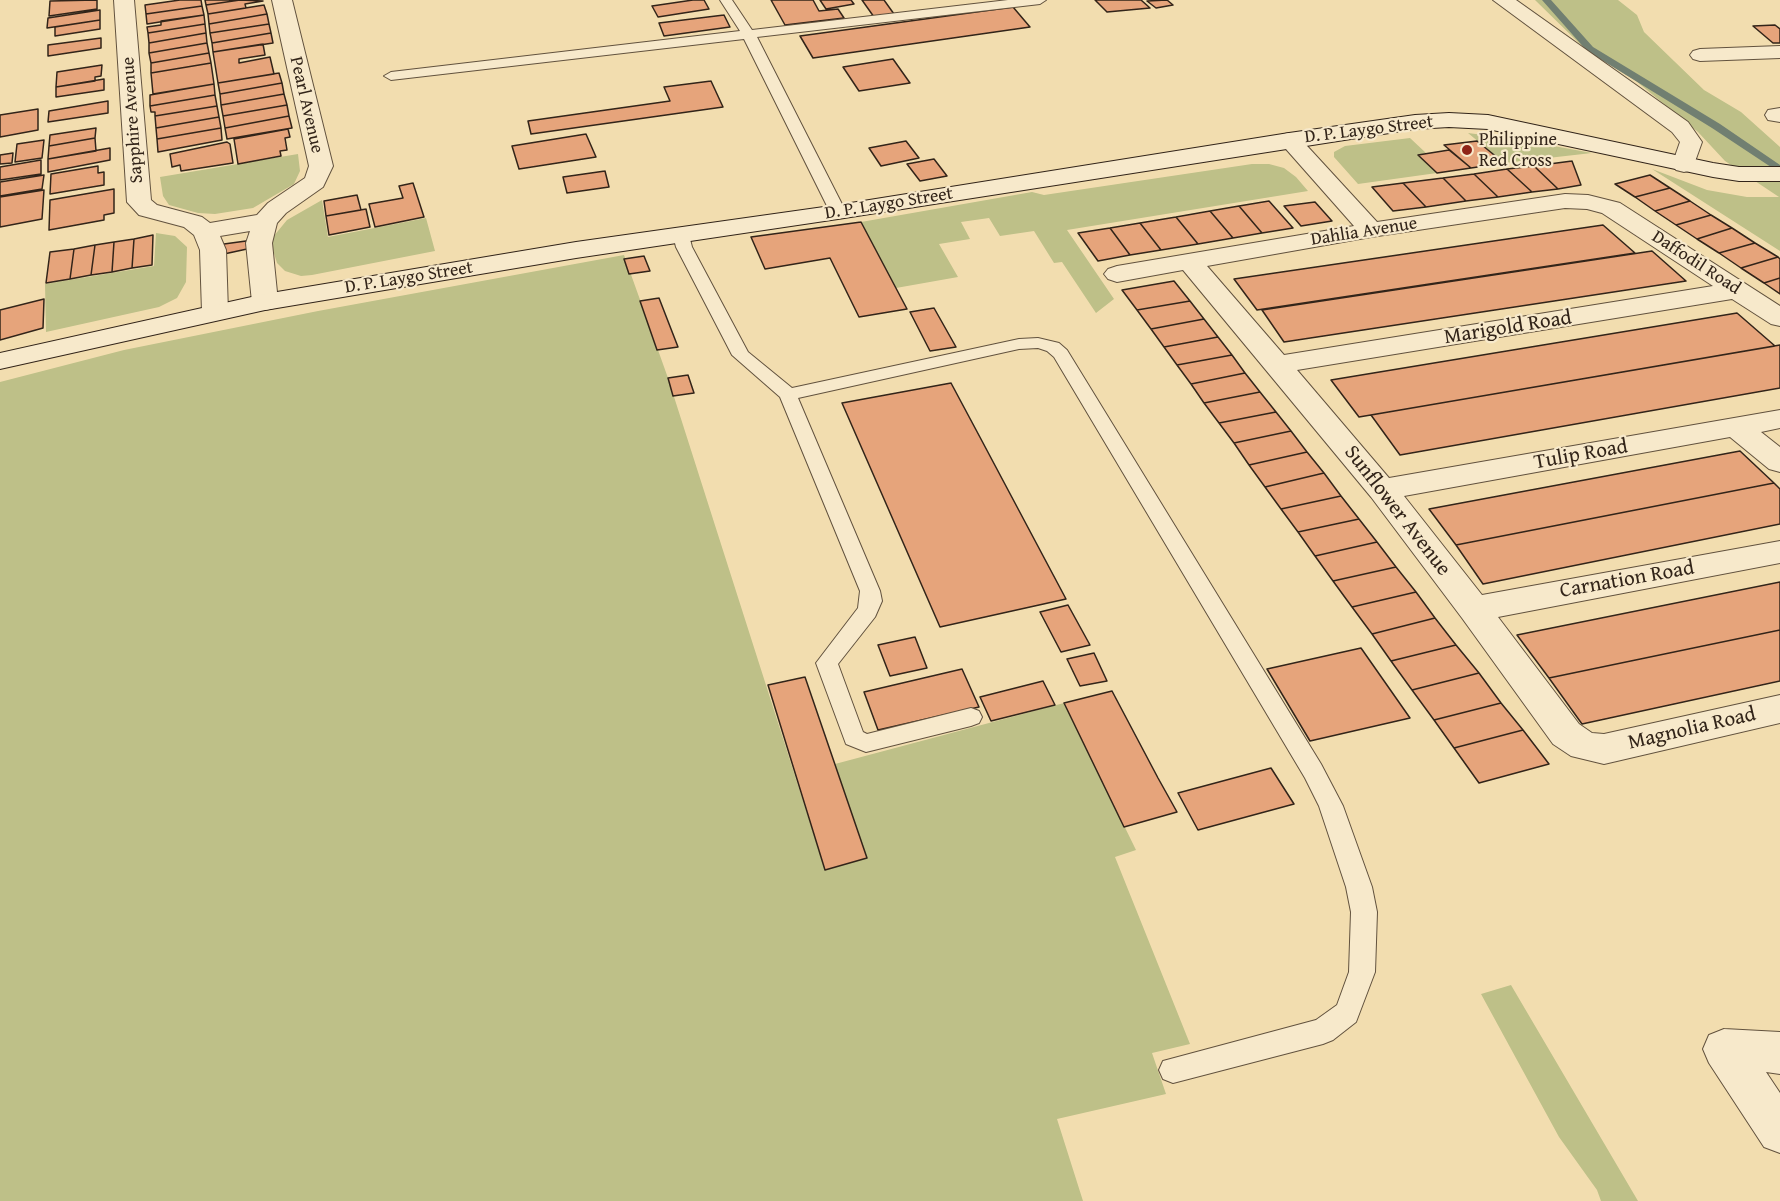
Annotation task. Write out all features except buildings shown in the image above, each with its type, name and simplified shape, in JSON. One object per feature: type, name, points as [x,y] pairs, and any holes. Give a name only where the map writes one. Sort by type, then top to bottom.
[{"type":"street","name":"Sapphire Avenue","points":[[124,0],[139,202],[148,210],[193,222],[205,231]]},
{"type":"street","name":"Pearl Avenue","points":[[265,221],[277,208],[315,182],[320,171],[282,0]]},
{"type":"street","points":[[1503,0],[1680,127],[1691,141],[1684,165]]},
{"type":"street","points":[[1700,56],[1780,52]]},
{"type":"street","name":"D. P. Laygo Street","points":[[0,361],[265,302],[576,250],[838,212],[1415,122],[1449,120],[1488,123],[1556,135],[1684,165],[1738,174],[1772,175]]},
{"type":"street","points":[[1289,140],[1371,230]]},
{"type":"street","name":"Dahlia Avenue","points":[[1117,274],[1371,230],[1565,201],[1588,202],[1611,208]]},
{"type":"street","name":"Daffodil Road","points":[[1611,208],[1780,318]]},
{"type":"street","points":[[215,312],[213,250],[205,231],[265,221],[259,243],[265,302]]},
{"type":"street","name":"Sunflower Avenue","points":[[1191,263],[1382,490],[1474,609],[1566,734],[1584,746],[1604,749]]},
{"type":"street","name":"Marigold Road","points":[[1278,365],[1737,290]]},
{"type":"street","name":"Tulip Road","points":[[1382,490],[1780,419]]},
{"type":"street","points":[[1736,427],[1780,462]]},
{"type":"street","name":"Carnation Road","points":[[1474,609],[1780,552]]},
{"type":"street","name":"Magnolia Road","points":[[1604,749],[1780,709]]},
{"type":"street","points":[[1780,1053],[1724,1049],[1780,1131]]},
{"type":"lane","points":[[726,0],[748,33],[838,212]]},
{"type":"lane","points":[[391,76],[1040,0]]},
{"type":"lane","points":[[681,235],[684,247],[741,355],[776,382],[788,395],[870,591],[871,601],[868,611],[827,663],[854,738],[866,743],[970,717]]},
{"type":"lane","points":[[788,395],[1019,344],[1038,343],[1053,347],[1061,354],[1312,771],[1331,806],[1359,888],[1364,912],[1362,972],[1347,1013],[1323,1031],[1173,1070]]},
{"type":"green space","points":[[1535,0],[1618,0],[1637,15],[1644,32],[1704,90],[1741,112],[1780,147],[1780,251],[1652,169],[1707,190],[1747,197],[1779,197],[1725,161],[1698,132],[1636,81],[1581,45]]},
{"type":"green space","points":[[1468,133],[1521,140],[1592,153],[1504,163]]},
{"type":"green space","points":[[1410,138],[1426,153],[1418,155],[1437,173],[1358,184],[1334,157],[1334,152],[1345,146]]},
{"type":"green space","points":[[298,154],[300,171],[294,184],[253,208],[215,214],[198,213],[169,205],[163,196],[160,177]]},
{"type":"green space","points":[[1252,164],[1269,164],[1284,168],[1296,177],[1308,191],[1067,230],[1114,299],[1096,313],[1062,262],[1054,263],[1034,231],[1000,236],[989,218],[961,222],[970,239],[939,244],[958,277],[896,288],[861,222],[1032,192],[1044,195]]},
{"type":"green space","points":[[322,200],[328,237],[426,218],[435,251],[312,275],[301,276],[285,271],[277,263],[272,247],[273,237],[287,220]]},
{"type":"green space","points":[[156,233],[175,236],[187,247],[186,282],[177,298],[159,307],[46,332],[45,284],[154,266]]},
{"type":"green space","points":[[624,255],[668,378],[825,870],[867,858],[835,764],[1064,703],[1136,850],[1115,857],[1190,1044],[1152,1053],[1166,1094],[1057,1119],[1083,1201],[0,1201],[0,382],[124,350],[318,311]]},
{"type":"green space","points":[[1511,985],[1638,1201],[1601,1201],[1597,1190],[1559,1137],[1481,994]]},
{"type":"waterway","points":[[1546,0],[1590,49],[1716,126],[1780,170]]},
{"type":"place","name":"Philippine Red Cross","points":[[1467,150]]}]
